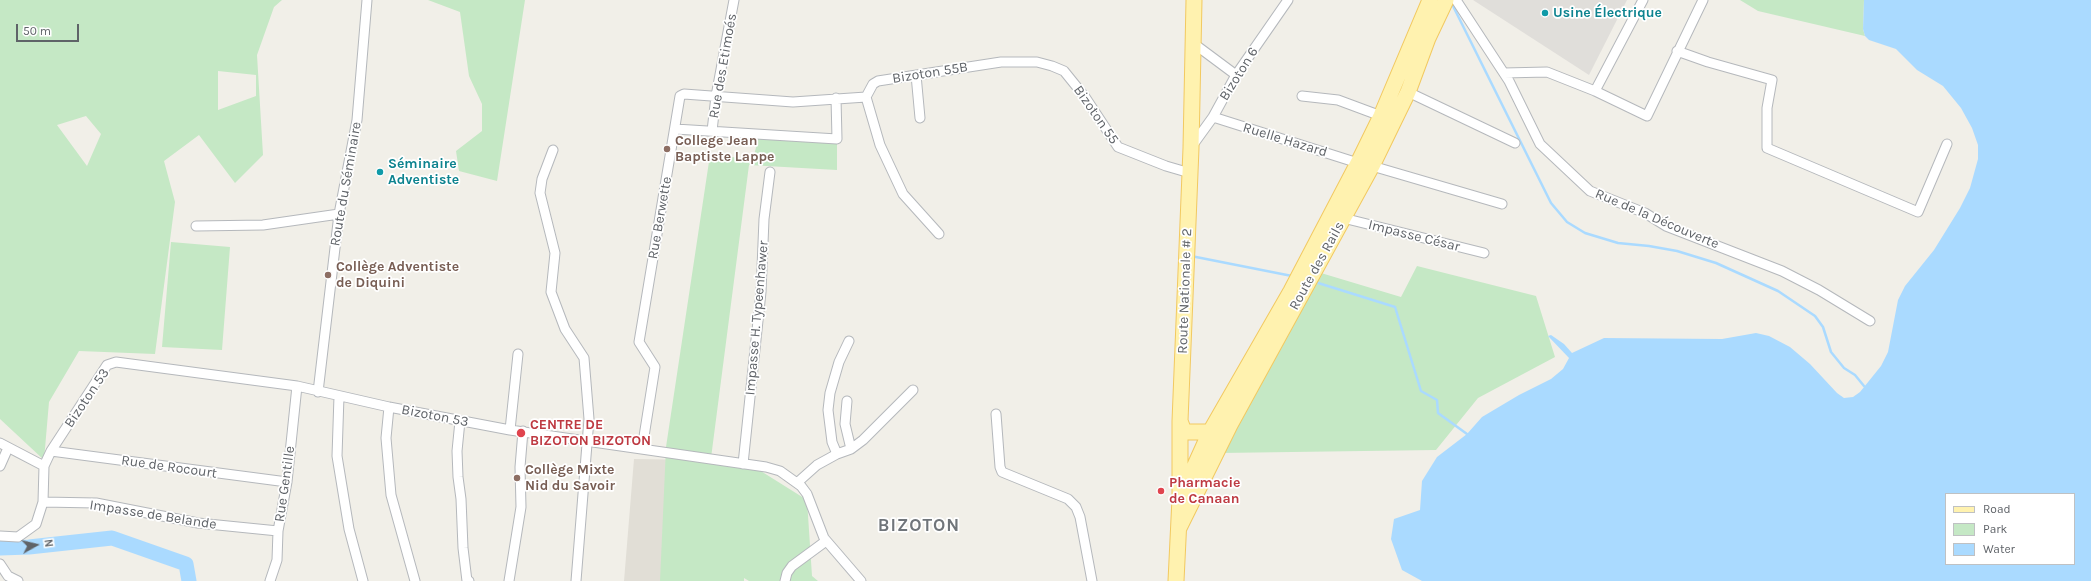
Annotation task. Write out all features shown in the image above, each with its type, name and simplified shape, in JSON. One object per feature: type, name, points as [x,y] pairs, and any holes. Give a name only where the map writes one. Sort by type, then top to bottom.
[{"type":"main road","name":"Route Nationale # 2","points":[[1176,581],[1180,498],[1180,421],[1188,245],[1194,0]]},
{"type":"main road","name":"Route des Rails","points":[[1179,528],[1308,270],[1365,164],[1408,92],[1428,38],[1436,5]]},
{"type":"main road","name":"Route des Rails","points":[[1308,270],[1343,218],[1365,164],[1381,116],[1436,5]]},
{"type":"main road","name":"Route des Rails","points":[[1180,498],[1210,432],[1296,293]]},
{"type":"main road","points":[[1180,421],[1182,429],[1187,432],[1210,432]]},
{"type":"street","name":"Route du Séminaire","points":[[318,392],[339,214],[357,120],[367,0]]},
{"type":"street","name":"Rue des Etimoés","points":[[712,131],[716,96],[734,0]]},
{"type":"street","name":"Bizoton 6","points":[[1191,148],[1212,118],[1236,75],[1288,0]]},
{"type":"street","name":"Rue de la Découverte","points":[[1456,0],[1504,73],[1540,144],[1590,191],[1645,213],[1666,226],[1782,271],[1819,290],[1870,321]]},
{"type":"street","points":[[1595,91],[1643,0]]},
{"type":"street","points":[[1504,73],[1547,72],[1595,91],[1647,116],[1677,51],[1703,0]]},
{"type":"street","points":[[1193,43],[1236,75]]},
{"type":"street","points":[[1677,51],[1708,62],[1772,80],[1767,108],[1767,148],[1918,212],[1947,144]]},
{"type":"street","name":"Bizoton 55B","points":[[866,97],[874,82],[916,75],[1002,62],[1037,62],[1052,66]]},
{"type":"street","name":"Bizoton 55","points":[[1052,66],[1064,71],[1085,96],[1118,148],[1166,166],[1190,173]]},
{"type":"street","points":[[916,75],[920,118]]},
{"type":"street","points":[[1408,92],[1515,143]]},
{"type":"street","name":"Rue Berwette","points":[[642,449],[655,367],[639,342],[680,96],[682,94],[793,102],[866,97]]},
{"type":"street","points":[[1302,96],[1338,100],[1381,116]]},
{"type":"street","points":[[866,97],[880,145],[903,194],[939,234]]},
{"type":"street","points":[[675,129],[837,139],[836,98]]},
{"type":"street","name":"Ruelle Hazard","points":[[1212,118],[1502,204]]},
{"type":"street","points":[[553,150],[542,179],[540,193],[555,253],[551,292],[565,329],[584,358],[589,418],[576,581]]},
{"type":"street","name":"Impasse H. Typeenhawer","points":[[743,464],[761,292],[764,219],[770,172]]},
{"type":"street","points":[[196,226],[263,225],[339,214]]},
{"type":"street","name":"Impasse César","points":[[1343,218],[1484,254]]},
{"type":"street","points":[[837,454],[832,442],[828,410],[830,393],[839,362],[849,342]]},
{"type":"street","points":[[510,430],[518,354]]},
{"type":"street","name":"Bizoton 53","points":[[43,502],[44,466],[51,451],[107,365],[116,362],[297,386],[389,407],[510,430],[766,467],[780,471],[798,482],[807,494],[815,517],[826,541],[861,581]]},
{"type":"street","name":"Rue Gentille","points":[[270,581],[277,560],[278,531],[287,482],[297,386]]},
{"type":"street","points":[[798,482],[808,472],[837,454],[851,449],[863,440],[913,390]]},
{"type":"street","points":[[339,396],[337,456],[349,529],[363,581]]},
{"type":"street","points":[[847,401],[845,424],[851,449]]},
{"type":"street","points":[[389,407],[386,438],[391,495],[415,581]]},
{"type":"street","points":[[996,414],[1000,467],[1002,472],[1068,499],[1076,507],[1080,517],[1092,581]]},
{"type":"street","points":[[460,421],[457,451],[458,477],[461,499],[463,548],[467,581],[469,581]]},
{"type":"street","points":[[509,581],[521,507],[520,467],[523,431]]},
{"type":"street","points":[[0,466],[4,446],[44,466]]},
{"type":"street","name":"Rue de Rocourt","points":[[51,451],[287,482]]},
{"type":"street","points":[[0,536],[18,537],[36,524],[43,502]]},
{"type":"street","name":"Impasse de Belande","points":[[43,502],[96,504],[198,524],[278,531]]},
{"type":"street","points":[[785,581],[787,573],[792,566],[826,541]]},
{"type":"street","points":[[0,564],[8,576],[18,581]]},
{"type":"shaded area","points":[[1473,0],[1627,0],[1589,75]]},
{"type":"shaded area","points":[[634,459],[699,460],[692,581],[624,581]]},
{"type":"green space","points":[[0,0],[282,0],[274,7],[257,55],[263,155],[235,183],[199,135],[164,161],[175,202],[155,354],[79,351],[49,402],[44,460],[0,419]],"holes":[[[218,71],[256,75],[256,96],[218,110]],[[86,116],[101,134],[87,166],[57,125]]]},
{"type":"green space","points":[[428,0],[525,0],[497,181],[459,171],[456,151],[482,131],[482,104],[469,76],[460,12]]},
{"type":"green space","points":[[1740,0],[1864,0],[1863,29],[1865,36],[1758,11]]},
{"type":"green space","points":[[759,136],[837,142],[837,170],[749,165],[711,458],[748,463],[807,500],[812,576],[818,581],[749,581],[744,578],[744,581],[660,581],[666,447],[710,155],[753,159]]},
{"type":"green space","points":[[171,242],[230,247],[222,350],[162,347]]},
{"type":"green space","points":[[1417,266],[1536,296],[1555,357],[1478,398],[1436,450],[1220,453],[1321,273],[1401,297]]},
{"type":"water","points":[[1864,0],[2091,0],[2091,581],[1422,581],[1402,570],[1391,539],[1394,519],[1420,510],[1422,481],[1437,457],[1467,434],[1482,417],[1519,395],[1551,379],[1563,369],[1569,358],[1548,336],[1551,335],[1564,344],[1572,353],[1604,338],[1722,339],[1756,333],[1769,336],[1790,347],[1810,364],[1837,393],[1844,398],[1853,397],[1860,392],[1881,366],[1888,352],[1898,300],[1905,286],[1934,250],[1960,208],[1970,188],[1978,159],[1978,145],[1972,128],[1961,108],[1943,86],[1917,70],[1896,49],[1869,40],[1865,36],[1863,29]]},
{"type":"waterway","points":[[1453,6],[1551,203],[1567,222],[1585,233],[1618,243],[1677,251],[1716,263],[1778,291],[1815,316],[1823,327],[1831,352],[1844,368],[1855,375],[1864,386]]},
{"type":"waterway","points":[[1191,256],[1292,276]]},
{"type":"waterway","points":[[1315,282],[1395,307],[1421,391],[1437,400],[1438,413],[1467,434]]},
{"type":"waterway","points":[[0,548],[29,547],[112,538],[186,564],[189,581]]},
{"type":"place","name":"Usine Électrique","points":[[1545,13]]},
{"type":"place","name":"College Jean Baptiste Lappe","points":[[667,149]]},
{"type":"place","name":"Séminaire Adventiste","points":[[380,172]]},
{"type":"place","name":"Collège Adventiste de Diquini","points":[[328,275]]},
{"type":"place","name":"CENTRE DE BIZOTON BIZOTON","points":[[521,433]]},
{"type":"place","name":"Collège Mixte Nid du Savoir","points":[[517,478]]},
{"type":"place","name":"Pharmacie de Canaan","points":[[1161,491]]},
{"type":"district","name":"BIZOTON","points":[[919,526]]}]
